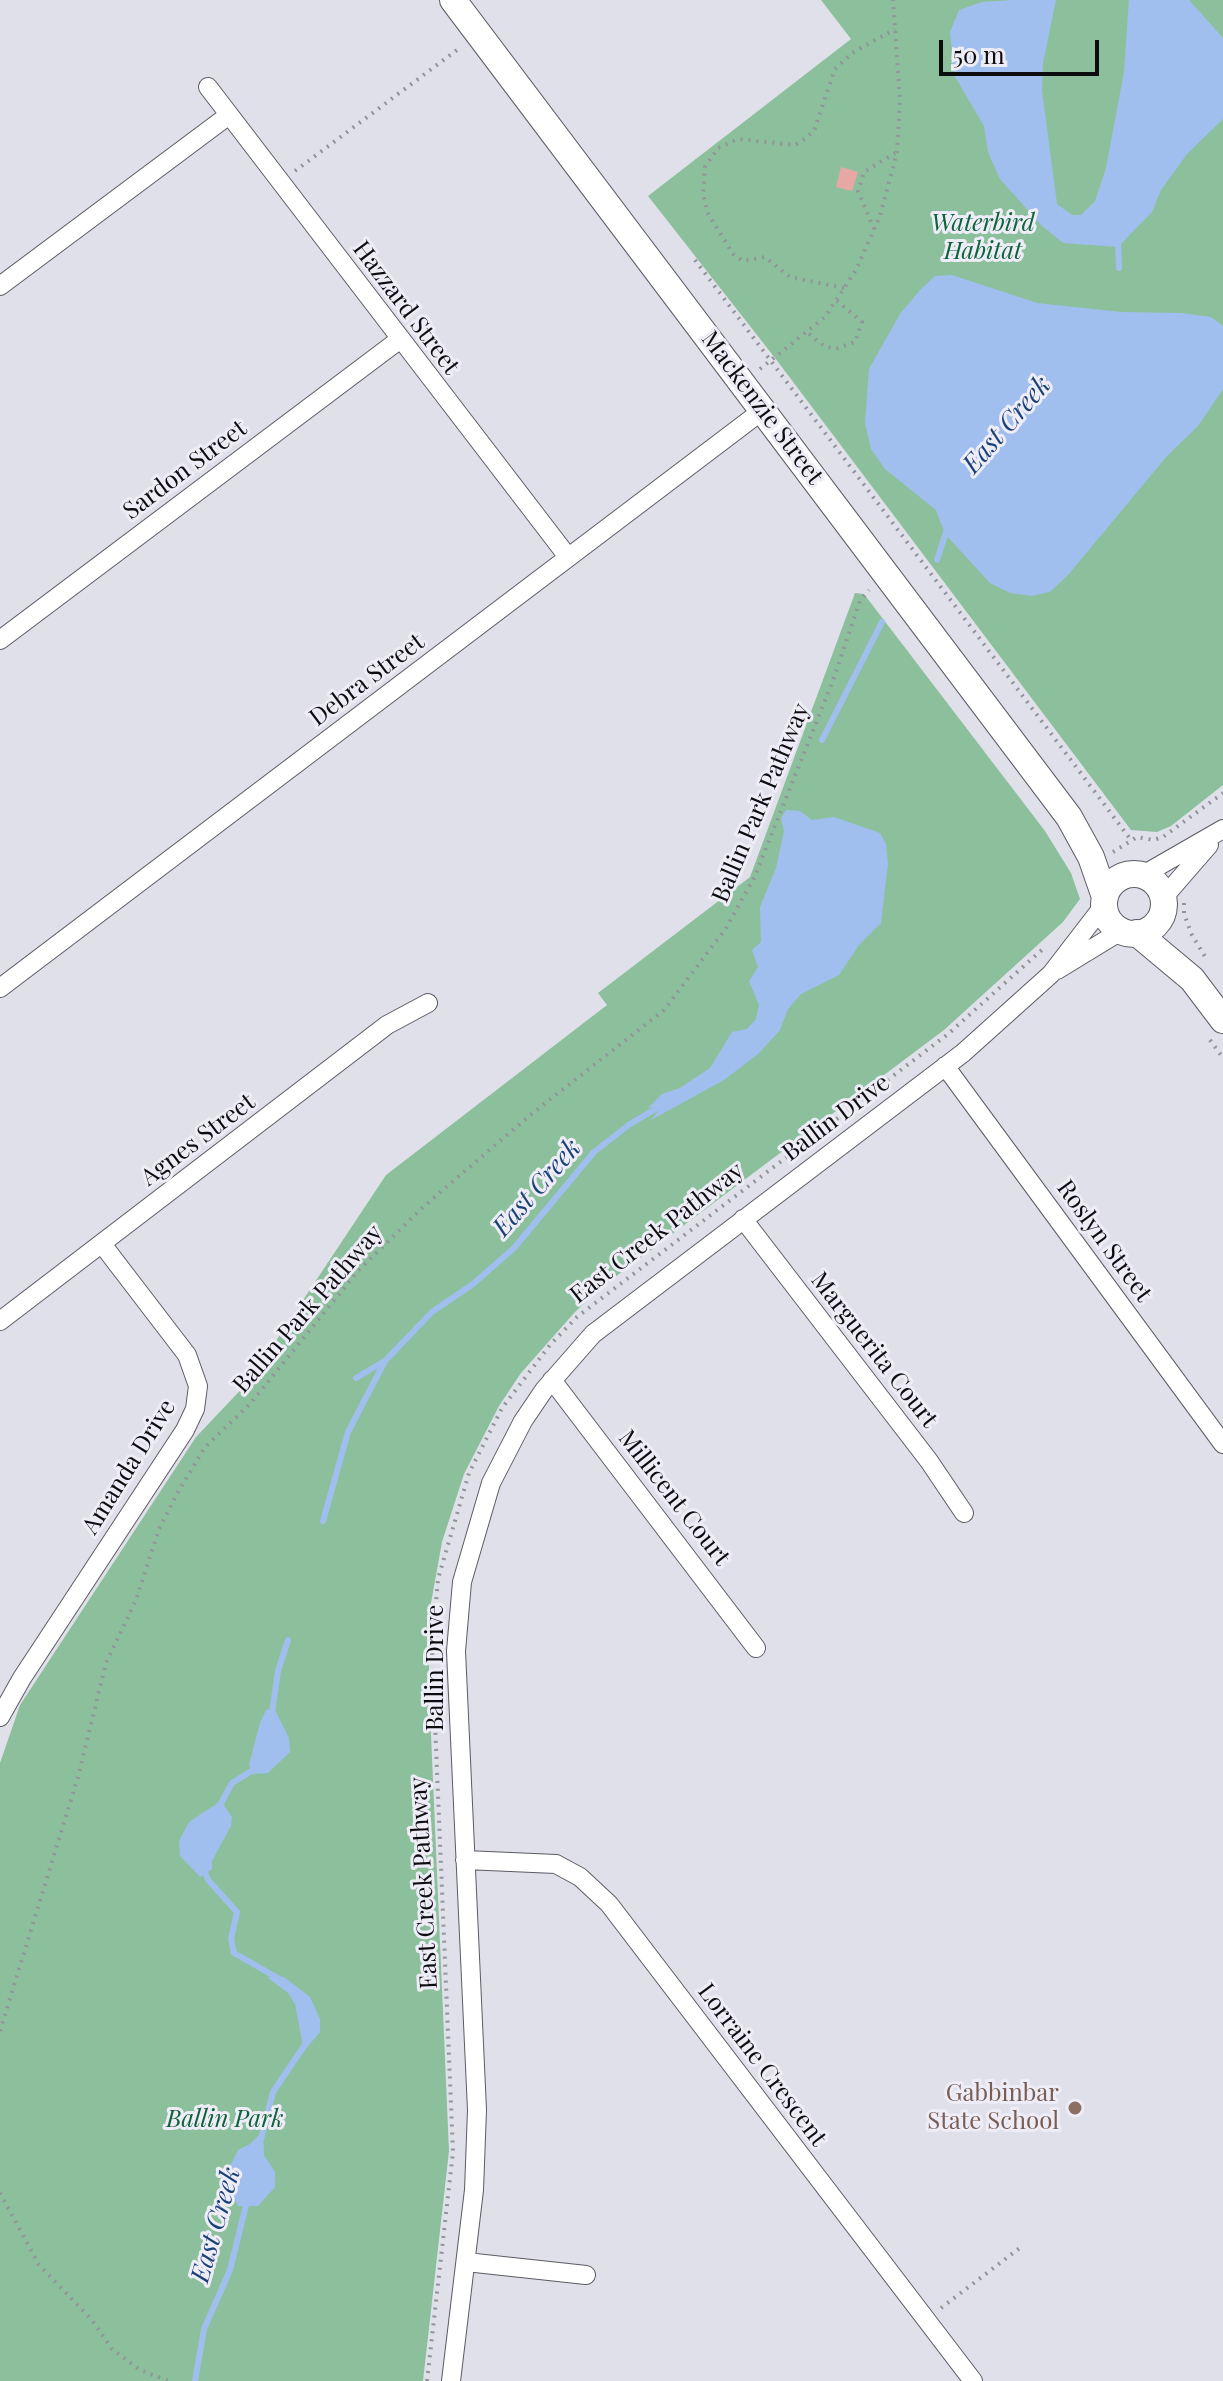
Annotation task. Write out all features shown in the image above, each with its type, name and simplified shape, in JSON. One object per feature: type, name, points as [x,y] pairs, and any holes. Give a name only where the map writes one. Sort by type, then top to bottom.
[{"type":"main road","name":"Mackenzie Street","points":[[453,0],[1069,817],[1091,857],[1104,901]]},
{"type":"main road","name":"Mackenzie Street","points":[[1069,817],[1120,847],[1136,874]]},
{"type":"main road","points":[[1200,971],[1109,920],[1104,901],[1113,883],[1136,874],[1156,884],[1171,901],[1223,1020]]},
{"type":"main road","points":[[1129,932],[1152,927],[1171,901]]},
{"type":"street","name":"Hazzard Street","points":[[208,87],[568,557]]},
{"type":"street","points":[[0,286],[229,115]]},
{"type":"street","name":"Sardon Street","points":[[0,640],[399,340]]},
{"type":"street","name":"Debra Street","points":[[0,988],[763,410]]},
{"type":"street","points":[[1136,874],[1223,831]]},
{"type":"street","points":[[1171,901],[1181,875],[1223,831]]},
{"type":"street","name":"Ballin Drive","points":[[1051,974],[1104,901]]},
{"type":"street","name":"Ballin Drive","points":[[451,2381],[474,2190],[477,2110],[456,1651],[462,1582],[491,1483],[523,1421],[552,1380],[593,1334],[945,1066],[1051,974],[1129,932]]},
{"type":"street","name":"Agnes Street","points":[[0,1321],[387,1025],[428,1003]]},
{"type":"street","name":"Roslyn Street","points":[[945,1066],[1223,1444]]},
{"type":"street","name":"Marguerita Court","points":[[743,1219],[929,1461],[964,1513]]},
{"type":"street","name":"Amanda Drive","points":[[0,1717],[22,1678],[185,1430],[195,1409],[198,1386],[187,1355],[102,1244]]},
{"type":"street","name":"Millicent Court","points":[[552,1380],[756,1648]]},
{"type":"street","name":"Lorraine Crescent","points":[[465,1860],[556,1864],[580,1877],[609,1904],[973,2381]]},
{"type":"street","points":[[466,2262],[586,2275]]},
{"type":"path","points":[[771,361],[809,334],[836,300],[874,229],[897,152],[900,100],[893,0]]},
{"type":"path","points":[[844,288],[790,277],[765,257],[743,261],[733,254],[707,212],[703,193],[705,167],[718,148],[738,139],[795,145],[803,140],[814,131],[835,69],[852,53],[895,29]]},
{"type":"path","points":[[281,182],[479,34]]},
{"type":"path","points":[[874,229],[858,191],[864,172],[897,152]]},
{"type":"path","points":[[695,260],[1120,847],[1137,837],[1153,840],[1163,837],[1223,793]]},
{"type":"path","points":[[809,334],[824,346],[835,349],[855,342],[862,322],[836,300]]},
{"type":"path","name":"Ballin Park Pathway","points":[[0,2031],[78,1777],[106,1663],[148,1570],[159,1529],[205,1447],[250,1404],[357,1272],[389,1241],[529,1116],[664,1010],[726,928],[754,878],[832,683],[860,601],[870,588]]},
{"type":"path","points":[[1171,901],[1184,914],[1200,971]]},
{"type":"path","name":"East Creek Pathway","points":[[427,2381],[453,2152],[432,1651],[441,1567],[469,1473],[502,1408],[550,1345],[577,1317],[948,1034],[1048,945]]},
{"type":"path","points":[[0,2193],[11,2220],[39,2265],[92,2320],[112,2349],[140,2370],[169,2381]]},
{"type":"path","points":[[926,2319],[1021,2247]]},
{"type":"green space","name":"Waterbird Habitat","points":[[821,0],[1223,0],[1223,785],[1171,826],[1157,832],[1131,830],[775,358],[648,196],[851,39]]},
{"type":"green space","name":"Ballin Park","points":[[855,593],[864,594],[1045,831],[1071,873],[1080,899],[1063,922],[944,1030],[603,1286],[575,1312],[521,1373],[499,1406],[464,1474],[442,1542],[429,1614],[429,1688],[449,2151],[423,2381],[0,2381],[0,1763],[20,1705],[196,1437],[250,1380],[386,1175],[607,1005],[598,993],[750,877]]},
{"type":"water","points":[[1056,0],[1043,63],[1042,91],[1057,204],[1072,215],[1081,215],[1095,201],[1106,168],[1124,72],[1129,0],[1189,0],[1223,38],[1223,119],[1187,154],[1161,190],[1152,212],[1118,247],[1063,243],[1041,225],[1000,179],[988,152],[984,126],[954,75],[950,32],[959,10],[982,2]]},
{"type":"water","points":[[952,275],[1037,303],[1121,312],[1181,313],[1211,317],[1223,326],[1223,389],[1198,426],[1167,456],[1068,575],[1050,592],[1032,596],[1010,593],[990,583],[945,534],[936,510],[885,469],[871,449],[865,423],[869,369],[900,314],[920,290],[935,276]]},
{"type":"water","points":[[786,810],[800,811],[812,820],[834,817],[880,833],[886,844],[888,864],[881,923],[859,945],[839,975],[801,994],[788,1009],[780,1030],[758,1054],[724,1080],[651,1120],[663,1105],[648,1108],[662,1094],[680,1088],[710,1068],[732,1032],[747,1029],[756,1019],[759,1005],[749,981],[758,967],[752,950],[761,942],[760,907],[776,868],[784,831],[781,818]]},
{"type":"water","points":[[274,1708],[289,1738],[290,1752],[268,1773],[253,1774],[249,1765],[260,1723],[266,1710]]},
{"type":"water","points":[[221,1801],[232,1817],[231,1826],[212,1861],[212,1869],[200,1877],[180,1856],[179,1841],[189,1822]]},
{"type":"water","points":[[267,1977],[284,1977],[310,1997],[320,2019],[320,2032],[304,2051],[295,2004],[288,1993]]},
{"type":"water","points":[[263,2131],[264,2155],[275,2172],[275,2187],[258,2206],[238,2206],[228,2183],[229,2168],[238,2150],[250,2144]]},
{"type":"building","points":[[841,167],[858,172],[852,191],[836,187]]},
{"type":"waterway","name":"East Creek","points":[[1118,240],[1119,268]]},
{"type":"waterway","name":"East Creek","points":[[937,560],[947,529]]},
{"type":"waterway","name":"East Creek","points":[[822,740],[882,622]]},
{"type":"waterway","name":"East Creek","points":[[323,1521],[348,1432],[385,1361],[432,1312],[473,1284],[514,1248],[594,1152],[630,1124],[669,1101]]},
{"type":"waterway","points":[[356,1378],[383,1362]]},
{"type":"waterway","name":"East Creek","points":[[272,1713],[278,1671],[288,1640]]},
{"type":"waterway","name":"East Creek","points":[[218,1809],[232,1783],[258,1767]]},
{"type":"waterway","name":"East Creek","points":[[203,1867],[208,1880],[237,1912],[231,1939],[234,1953],[283,1981]]},
{"type":"waterway","name":"East Creek","points":[[261,2139],[273,2092],[306,2043]]},
{"type":"waterway","name":"East Creek","points":[[195,2381],[204,2329],[230,2270],[247,2201]]},
{"type":"place","name":"Gabbinbar State School","points":[[1075,2108]]}]
